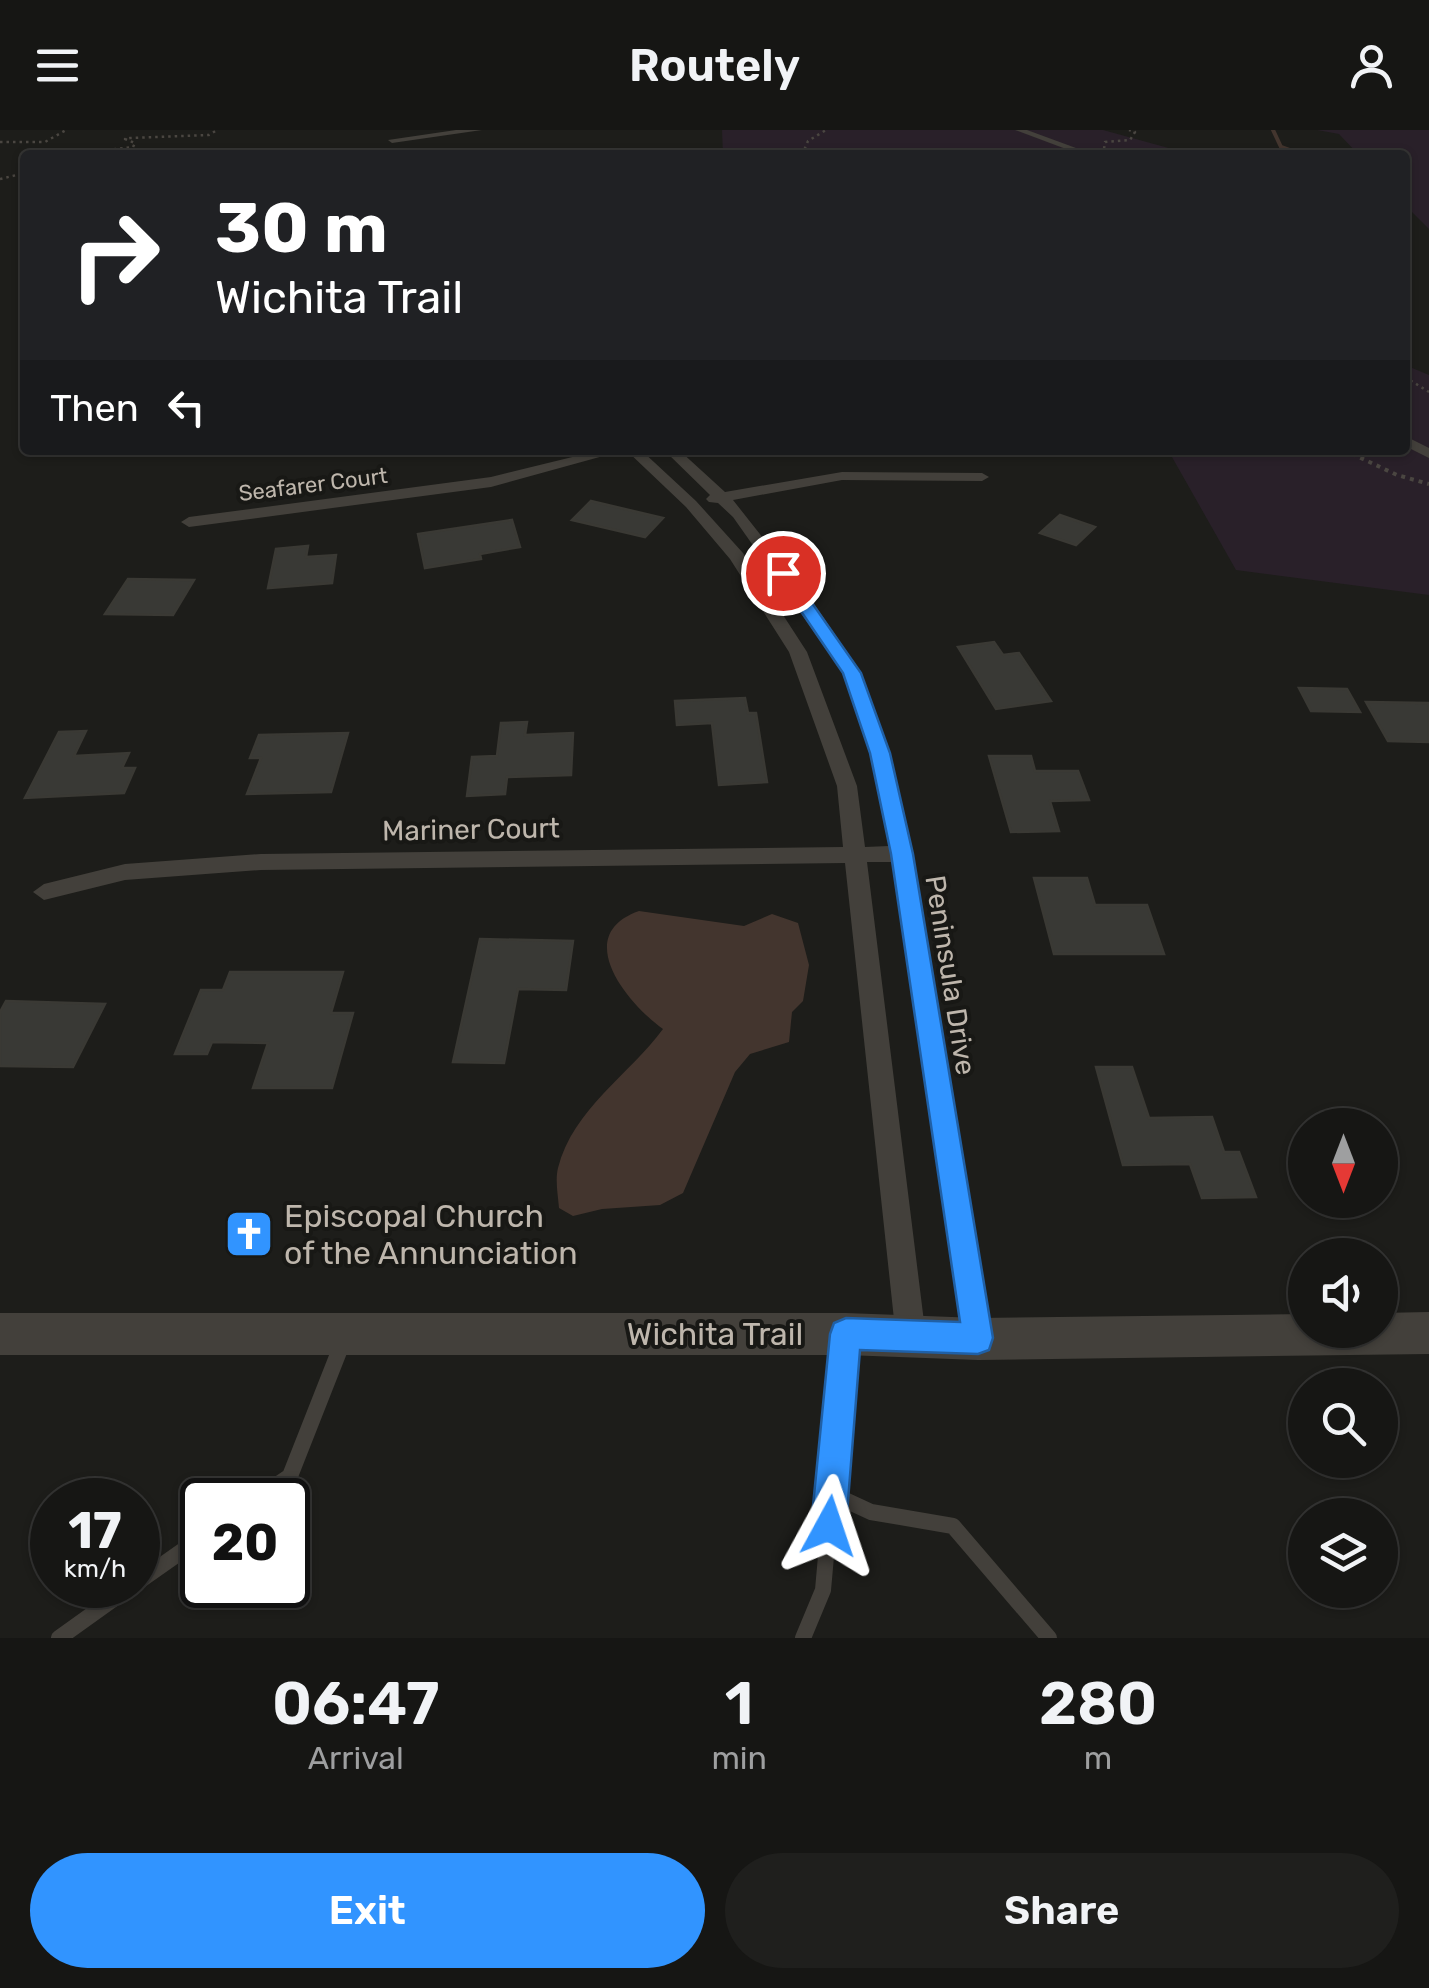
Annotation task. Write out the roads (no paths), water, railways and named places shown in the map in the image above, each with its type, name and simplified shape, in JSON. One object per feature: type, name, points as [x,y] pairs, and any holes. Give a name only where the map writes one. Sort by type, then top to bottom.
[{"type":"street","points":[[394,135],[478,130]]},
{"type":"street","points":[[1019,130],[1077,150]]},
{"type":"street","name":"Seafarer Court","points":[[188,522],[491,482],[598,455]]},
{"type":"street","points":[[639,455],[691,504],[737,556],[798,652],[847,786],[911,1338]]},
{"type":"street","name":"Peninsula Drive","points":[[676,455],[722,497],[806,603],[852,673],[880,753],[902,854],[978,1338]]},
{"type":"street","points":[[691,504],[842,476],[982,477]]},
{"type":"street","name":"Mariner Court","points":[[44,892],[124,872],[261,862],[902,854]]},
{"type":"street","name":"Wichita Trail","points":[[0,1334],[846,1334],[978,1338],[1429,1333]]},
{"type":"lane","points":[[803,1638],[822,1590],[846,1334]]},
{"type":"lane","points":[[287,1478],[345,1335]]},
{"type":"lane","points":[[832,1494],[871,1512],[953,1526],[1049,1638]]},
{"type":"lane","points":[[60,1638],[101,1608]]},
{"type":"waterway","points":[[1273,130],[1281,147],[1289,150]]},
{"type":"place","name":"Episcopal Church of the Annunciation","points":[[249,1234]]}]
